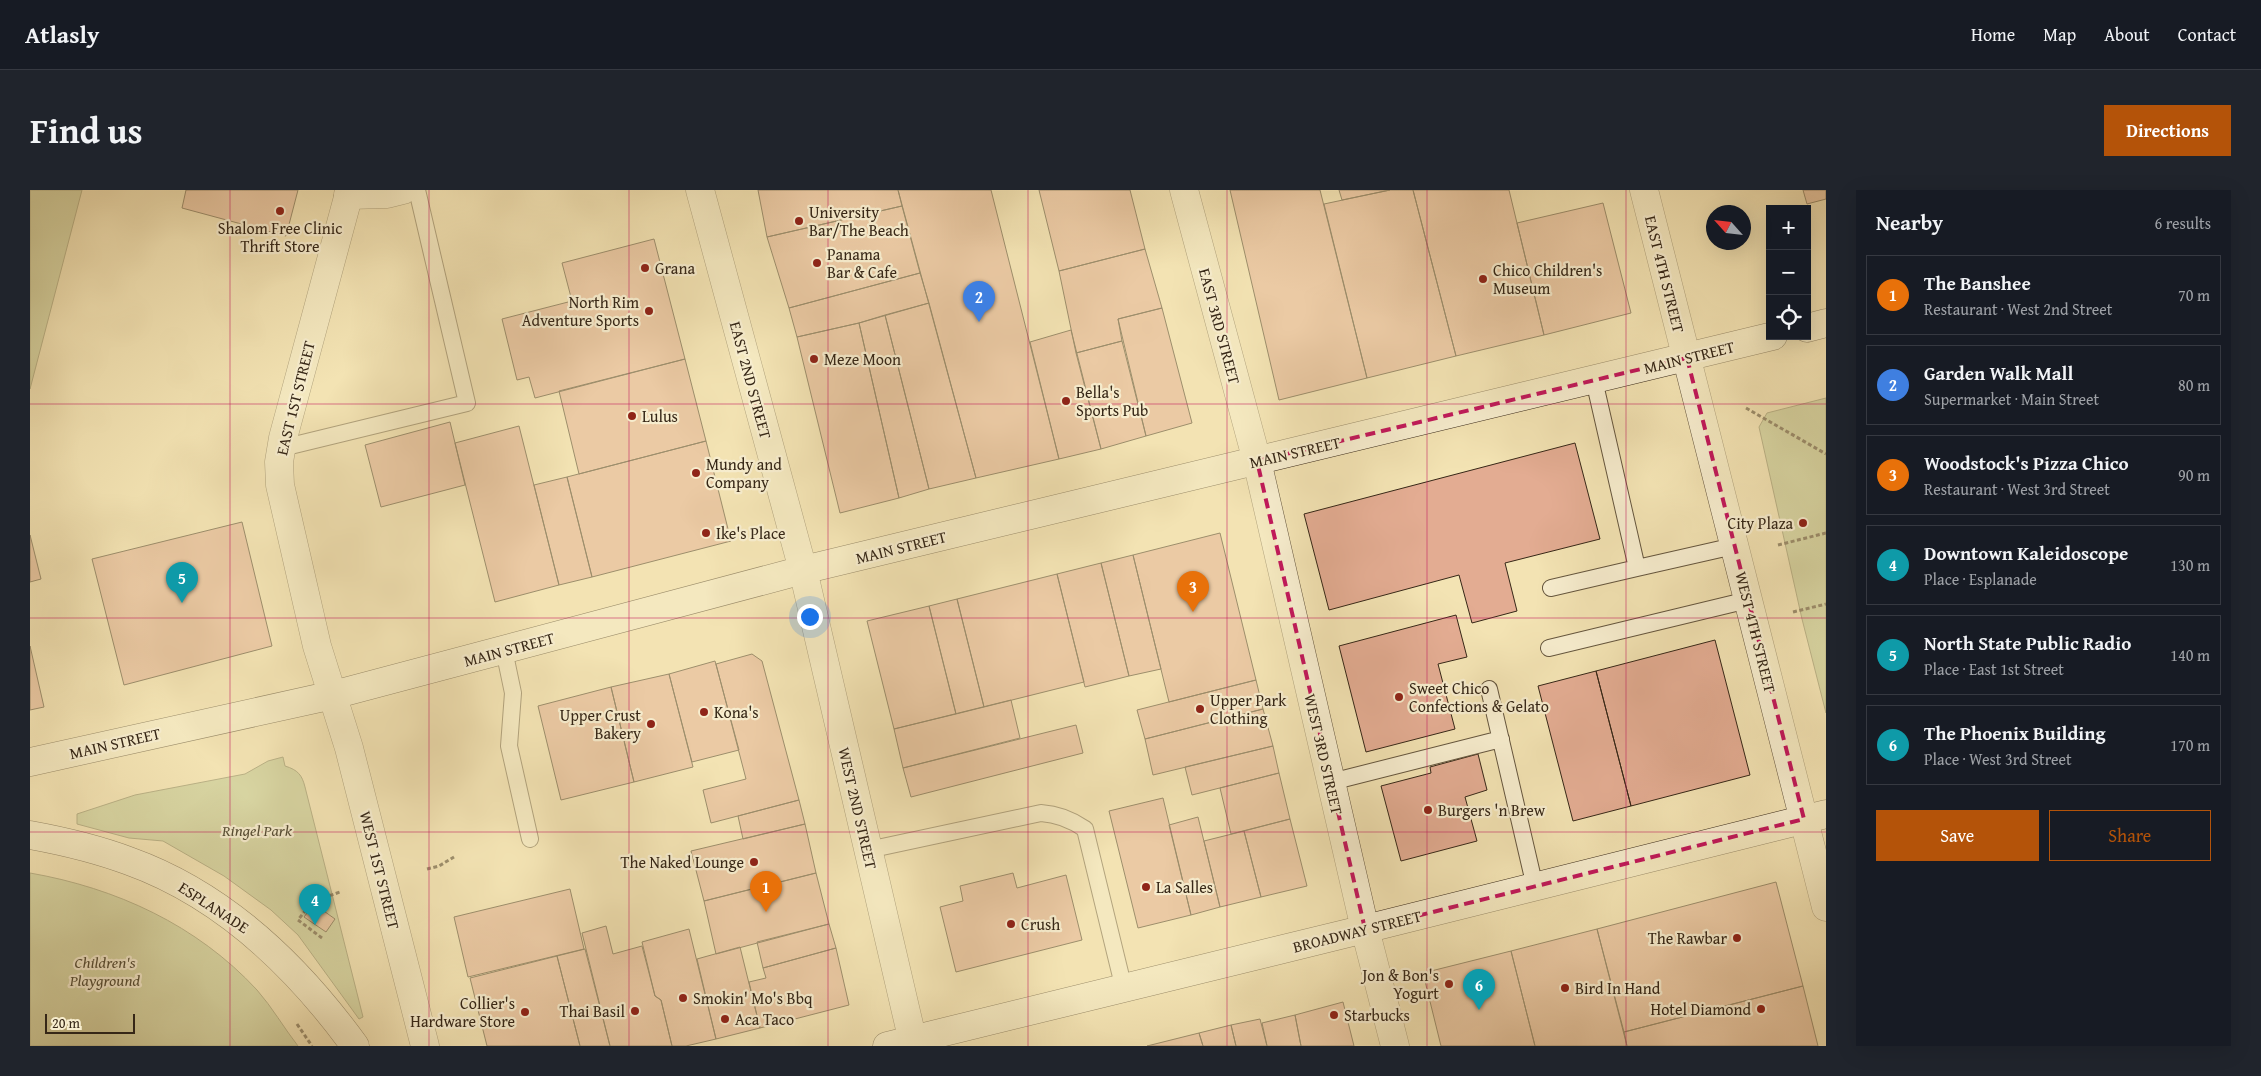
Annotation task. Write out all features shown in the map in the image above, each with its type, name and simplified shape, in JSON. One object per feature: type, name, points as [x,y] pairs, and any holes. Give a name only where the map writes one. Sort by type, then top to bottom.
[{"type":"street","points":[[349,192],[387,194],[402,190]]},
{"type":"street","name":"EAST 2ND STREET","points":[[700,190],[803,570]]},
{"type":"street","name":"EAST 3RD STREET","points":[[1184,190],[1257,461]]},
{"type":"street","name":"EAST 4TH STREET","points":[[1644,190],[1686,358]]},
{"type":"street","name":"EAST 1ST STREET","points":[[333,695],[317,646],[280,485],[279,462],[349,192]]},
{"type":"street","points":[[1811,327],[1826,323]]},
{"type":"street","name":"MAIN STREET","points":[[30,762],[333,695],[803,570],[1766,338]]},
{"type":"street","name":"WEST 4TH STREET","points":[[1686,358],[1748,600],[1815,816],[1826,907]]},
{"type":"street","name":"WEST 3RD STREET","points":[[1257,461],[1365,930],[1395,1046]]},
{"type":"street","name":"WEST 2ND STREET","points":[[803,570],[868,850],[904,1044]]},
{"type":"street","name":"WEST 1ST STREET","points":[[333,695],[349,748],[425,1046]]},
{"type":"street","name":"BROADWAY STREET","points":[[904,1044],[1815,816]]},
{"type":"street","name":"ESPLANADE","points":[[30,835],[98,851],[130,861],[169,879],[215,905],[271,948],[332,1014],[355,1046]]},
{"type":"lane","points":[[282,448],[467,403],[416,190]]},
{"type":"lane","points":[[1594,380],[1637,568]]},
{"type":"lane","points":[[1551,588],[1734,546]]},
{"type":"lane","points":[[1549,648],[1748,600]]},
{"type":"lane","points":[[504,650],[513,693],[509,746],[530,839]]},
{"type":"lane","points":[[1489,688],[1535,886]]},
{"type":"lane","points":[[1331,782],[1501,739]]},
{"type":"lane","points":[[868,850],[1041,813],[1053,814],[1075,822],[1085,829],[1124,988]]},
{"type":"path","points":[[1746,408],[1826,454]]},
{"type":"path","points":[[1778,545],[1826,534]]},
{"type":"path","points":[[1793,612],[1826,604]]},
{"type":"path","points":[[427,869],[440,866],[454,857]]},
{"type":"path","points":[[322,938],[298,920],[312,902],[340,892]]},
{"type":"path","points":[[293,1019],[312,1046]]},
{"type":"highlighted area","points":[[1687,358],[1804,819],[1365,929],[1257,461]]},
{"type":"green space","points":[[30,190],[82,190],[30,389]]},
{"type":"green space","name":"City Plaza","points":[[1826,398],[1826,713],[1802,619],[1759,427],[1767,413]]},
{"type":"green space","name":"Ringel Park","points":[[283,757],[285,766],[296,771],[304,783],[363,1017],[359,1019],[298,935],[271,910],[224,876],[163,841],[129,838],[77,824],[77,814],[135,795],[245,774],[268,761]]},
{"type":"green space","name":"Children's Playground","points":[[30,873],[93,888],[124,899],[181,928],[208,946],[234,967],[257,990],[298,1046],[30,1046]]},
{"type":"building","points":[[186,190],[298,190],[286,236],[182,208]]},
{"type":"building","name":"University Bar/The Beach","points":[[758,190],[898,190],[902,206],[767,237]]},
{"type":"building","points":[[898,190],[991,190],[1059,459],[976,478]]},
{"type":"building","points":[[1039,190],[1130,190],[1145,249],[1059,271]]},
{"type":"building","points":[[1230,190],[1320,190],[1367,378],[1279,400]]},
{"type":"building","points":[[1339,190],[1390,190],[1342,200]]},
{"type":"building","points":[[1390,190],[1413,190],[1456,356],[1367,378],[1324,204]]},
{"type":"building","name":"Chico Children's Museum","points":[[1413,190],[1509,190],[1544,335],[1456,356]]},
{"type":"building","points":[[1803,190],[1826,190],[1826,199],[1807,204]]},
{"type":"building","points":[[1603,203],[1631,313],[1544,335],[1517,223]]},
{"type":"building","points":[[902,206],[920,273],[789,308],[767,237]]},
{"type":"building","points":[[654,239],[685,359],[535,398],[529,377],[517,380],[502,319],[572,301],[562,263]]},
{"type":"building","points":[[1145,249],[1162,308],[1118,319],[1122,341],[1076,353],[1059,271]]},
{"type":"building","points":[[920,273],[929,303],[859,323],[797,337],[789,308]]},
{"type":"building","points":[[929,303],[976,478],[929,489],[885,315]]},
{"type":"building","points":[[1162,308],[1192,423],[1146,436],[1118,319]]},
{"type":"building","points":[[885,315],[929,489],[899,498],[859,323]]},
{"type":"building","points":[[859,323],[899,498],[840,513],[797,337]]},
{"type":"building","name":"Bella's Sports Pub","points":[[1071,330],[1101,449],[1059,459],[1030,342]]},
{"type":"building","points":[[1122,341],[1146,436],[1101,449],[1076,353]]},
{"type":"building","name":"Lulus","points":[[685,359],[706,441],[579,474],[559,391]]},
{"type":"building","points":[[450,422],[465,485],[381,507],[365,445]]},
{"type":"building","points":[[519,426],[559,585],[495,602],[455,443]]},
{"type":"building","points":[[706,441],[731,541],[592,577],[567,477]]},
{"type":"building","points":[[1575,443],[1600,539],[1505,563],[1517,611],[1472,623],[1459,575],[1329,610],[1304,514]]},
{"type":"building","points":[[567,477],[592,577],[559,585],[534,485]]},
{"type":"building","points":[[242,522],[272,646],[124,685],[92,559]]},
{"type":"building","points":[[1220,533],[1256,680],[1169,702],[1133,555]]},
{"type":"building","points":[[30,535],[41,579],[30,582]]},
{"type":"building","points":[[1133,555],[1161,669],[1129,676],[1101,563]]},
{"type":"building","points":[[1101,563],[1129,676],[1085,687],[1057,574]]},
{"type":"building","points":[[1057,574],[1084,682],[984,707],[957,599]]},
{"type":"building","points":[[957,599],[984,707],[956,714],[929,606]]},
{"type":"building","points":[[929,606],[956,714],[894,729],[867,621]]},
{"type":"building","name":"Sweet Chico Confections & Gelato","points":[[1456,615],[1467,657],[1438,664],[1455,729],[1366,752],[1339,646]]},
{"type":"building","points":[[1715,640],[1750,775],[1631,806],[1596,671]]},
{"type":"building","points":[[30,646],[44,707],[30,710]]},
{"type":"building","points":[[752,654],[762,661],[799,800],[711,823],[703,790],[746,779],[716,664]]},
{"type":"building","name":"Kona's","points":[[715,661],[739,750],[692,762],[669,674]]},
{"type":"building","points":[[1596,671],[1631,806],[1573,821],[1538,686]]},
{"type":"building","name":"Upper Crust Bakery","points":[[669,674],[693,767],[634,782],[611,687]]},
{"type":"building","name":"Upper Park Clothing","points":[[1256,680],[1263,709],[1145,739],[1137,710]]},
{"type":"building","points":[[611,687],[634,782],[561,800],[538,706]]},
{"type":"building","points":[[1011,700],[1020,738],[903,768],[894,729]]},
{"type":"building","points":[[1263,709],[1273,746],[1153,775],[1145,739]]},
{"type":"building","points":[[1076,725],[1083,753],[911,797],[903,768]]},
{"type":"building","points":[[1273,746],[1279,773],[1192,795],[1185,767]]},
{"type":"building","name":"Burgers 'n Brew","points":[[1478,754],[1487,790],[1465,797],[1477,841],[1401,861],[1381,786],[1431,773],[1430,767]]},
{"type":"building","points":[[1279,773],[1290,819],[1231,834],[1220,788]]},
{"type":"building","points":[[1163,798],[1191,915],[1138,928],[1109,811]]},
{"type":"building","points":[[799,800],[805,824],[743,839],[738,816]]},
{"type":"building","points":[[1198,817],[1220,907],[1191,915],[1169,825]]},
{"type":"building","points":[[1290,819],[1307,886],[1261,897],[1244,831]]},
{"type":"building","name":"The Naked Lounge","points":[[805,824],[816,873],[704,901],[691,851]]},
{"type":"building","points":[[1244,831],[1261,897],[1220,907],[1204,841]]},
{"type":"building","points":[[816,873],[829,924],[716,954],[704,901]]},
{"type":"building","name":"Crush","points":[[1013,873],[1017,888],[1066,875],[1082,940],[956,972],[940,907],[963,901],[960,886]]},
{"type":"building","points":[[1776,882],[1803,986],[1624,1032],[1597,929]]},
{"type":"building","points":[[570,889],[584,949],[468,977],[454,917]]},
{"type":"building","points":[[314,904],[335,919],[326,932],[304,917]]},
{"type":"building","points":[[829,924],[836,948],[763,968],[757,942]]},
{"type":"building","points":[[606,926],[613,954],[642,946],[655,996],[661,1000],[672,1046],[610,1046],[582,933]]},
{"type":"building","points":[[689,929],[716,1039],[686,1046],[672,1046],[661,1000],[655,996],[642,942]]},
{"type":"building","points":[[1597,929],[1627,1046],[1535,1046],[1511,951]]},
{"type":"building","points":[[740,947],[760,1028],[716,1039],[697,959]]},
{"type":"building","points":[[836,948],[849,1005],[760,1028],[749,982],[766,978],[763,968]]},
{"type":"building","points":[[585,949],[610,1046],[580,1046],[557,956]]},
{"type":"building","points":[[1511,951],[1535,1046],[1441,1046],[1423,973]]},
{"type":"building","name":"Collier's Hardware Store","points":[[557,956],[580,1046],[487,1046],[470,978]]},
{"type":"building","name":"Hotel Diamond","points":[[1803,986],[1818,1046],[1627,1046],[1624,1032]]},
{"type":"building","points":[[1343,1002],[1354,1046],[1301,1046],[1295,1015]]},
{"type":"building","points":[[1295,1015],[1301,1046],[1267,1046],[1262,1023]]},
{"type":"building","points":[[1260,1019],[1267,1046],[1236,1046],[1231,1025]]},
{"type":"building","points":[[1231,1025],[1236,1046],[1203,1046],[1199,1033]]},
{"type":"building","points":[[1199,1033],[1203,1046],[1147,1046]]},
{"type":"place","name":"Shalom Free Clinic Thrift Store","points":[[280,211]]},
{"type":"place","name":"University Bar/The Beach","points":[[799,221]]},
{"type":"place","name":"Panama Bar & Cafe","points":[[817,263]]},
{"type":"place","name":"Grana","points":[[645,268]]},
{"type":"place","name":"Chico Children's Museum","points":[[1483,279]]},
{"type":"place","name":"North Rim Adventure Sports","points":[[649,311]]},
{"type":"place","name":"Garden Walk Mall","points":[[979,322]]},
{"type":"place","name":"Meze Moon","points":[[814,359]]},
{"type":"place","name":"Bella's Sports Pub","points":[[1066,401]]},
{"type":"place","name":"Lulus","points":[[632,416]]},
{"type":"place","name":"Mundy and Company","points":[[696,473]]},
{"type":"place","name":"City Plaza","points":[[1803,523]]},
{"type":"place","name":"Ike's Place","points":[[706,533]]},
{"type":"place","name":"North State Public Radio","points":[[182,603]]},
{"type":"place","name":"Woodstock's Pizza Chico","points":[[1193,612]]},
{"type":"place","name":"Sweet Chico Confections & Gelato","points":[[1399,697]]},
{"type":"place","name":"Upper Park Clothing","points":[[1200,709]]},
{"type":"place","name":"Kona's","points":[[704,712]]},
{"type":"place","name":"Upper Crust Bakery","points":[[651,724]]},
{"type":"place","name":"Burgers 'n Brew","points":[[1428,810]]},
{"type":"place","name":"The Naked Lounge","points":[[754,862]]},
{"type":"place","name":"La Salles","points":[[1146,887]]},
{"type":"place","name":"The Banshee","points":[[766,912]]},
{"type":"place","name":"Crush","points":[[1011,924]]},
{"type":"place","name":"Downtown Kaleidoscope","points":[[315,925]]},
{"type":"place","name":"The Rawbar","points":[[1737,938]]},
{"type":"place","name":"Jon & Bon's Yogurt","points":[[1449,984]]},
{"type":"place","name":"Bird In Hand","points":[[1565,988]]},
{"type":"place","name":"Smokin' Mo's Bbq","points":[[683,998]]},
{"type":"place","name":"Hotel Diamond","points":[[1761,1009]]},
{"type":"place","name":"The Phoenix Building","points":[[1479,1010]]},
{"type":"place","name":"Thai Basil","points":[[635,1011]]},
{"type":"place","name":"Collier's Hardware Store","points":[[525,1012]]},
{"type":"place","name":"Starbucks","points":[[1334,1015]]},
{"type":"place","name":"Aca Taco","points":[[725,1019]]}]
